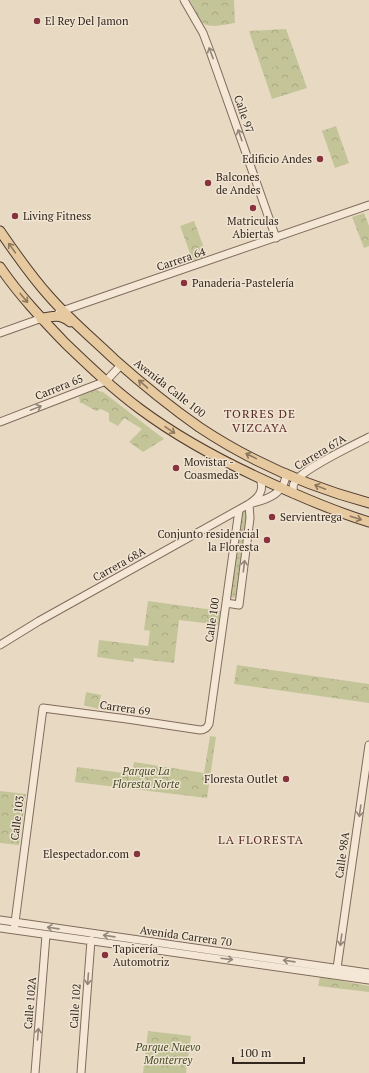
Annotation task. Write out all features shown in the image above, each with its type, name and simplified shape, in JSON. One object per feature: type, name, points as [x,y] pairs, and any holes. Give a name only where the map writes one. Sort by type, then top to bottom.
[{"type":"main road","name":"Avenida Calle 100","points":[[0,231],[42,289],[63,311],[121,365],[167,403],[200,427],[243,452],[286,473],[327,490],[369,503]]},
{"type":"main road","points":[[0,268],[41,319],[106,381],[140,409],[178,435],[217,458],[294,494],[369,522]]},
{"type":"main road","points":[[41,319],[57,316],[68,320],[101,351],[114,358]]},
{"type":"street","name":"Calle 97","points":[[184,0],[203,33],[276,238]]},
{"type":"street","name":"Carrera 64","points":[[0,333],[369,205]]},
{"type":"street","name":"Carrera 65","points":[[0,422],[106,381],[121,365]]},
{"type":"street","name":"Carrera 67A","points":[[294,494],[293,485],[298,478],[327,459],[369,437]]},
{"type":"street","points":[[282,488],[286,473]]},
{"type":"street","name":"Carrera 68A","points":[[0,645],[39,621],[249,504],[259,497],[261,493],[262,486],[260,479]]},
{"type":"street","name":"Carrera 68A","points":[[249,504],[266,500],[282,488]]},
{"type":"street","points":[[226,603],[239,605],[250,518],[249,504]]},
{"type":"street","name":"Calle 100","points":[[204,730],[209,724],[239,510]]},
{"type":"street","name":"Carrera 69","points":[[43,708],[204,730]]},
{"type":"street","name":"Calle 103","points":[[14,930],[43,708]]},
{"type":"street","name":"Calle 98A","points":[[337,968],[369,745]]},
{"type":"street","name":"Avenida Carrera 70","points":[[0,920],[369,972]]},
{"type":"street","name":"Avenida Carrera 70","points":[[0,928],[369,980]]},
{"type":"street","name":"Calle 102A","points":[[35,1073],[46,935]]},
{"type":"street","name":"Calle 102","points":[[81,1073],[91,940]]},
{"type":"street","points":[[258,964],[256,961],[257,959],[269,958]]},
{"type":"green space","points":[[190,0],[234,0],[235,23],[217,26],[204,24],[199,18]]},
{"type":"green space","points":[[286,29],[307,88],[272,99],[249,31]]},
{"type":"green space","points":[[280,54],[284,64],[267,69],[264,60]]},
{"type":"green space","points":[[336,126],[349,163],[335,168],[322,131]]},
{"type":"green space","points":[[364,213],[369,226],[369,246],[364,248],[352,217]]},
{"type":"green space","points":[[194,221],[207,256],[193,261],[180,226]]},
{"type":"green space","points":[[95,390],[103,392],[164,439],[143,452],[129,442],[142,429],[124,418],[118,426],[109,421],[109,413],[101,409],[96,411],[80,403],[80,396]]},
{"type":"green space","points":[[242,512],[248,512],[236,598],[230,597]]},
{"type":"green space","points":[[148,601],[221,611],[220,625],[179,620],[174,663],[134,658],[133,662],[97,657],[99,640],[148,646],[150,631],[144,630]]},
{"type":"green space","points":[[150,607],[159,609],[157,624],[148,622]]},
{"type":"green space","points":[[237,665],[369,684],[369,703],[234,684]]},
{"type":"green space","points":[[86,692],[101,695],[98,709],[84,705]]},
{"type":"green space","name":"Parque La Floresta Norte","points":[[210,736],[216,737],[207,798],[75,782],[77,767],[132,774],[134,762],[204,773]]},
{"type":"green space","points":[[0,791],[26,794],[19,845],[0,843]]},
{"type":"green space","points":[[320,977],[369,986],[369,992],[318,986]]},
{"type":"green space","name":"Parque Nuevo Monterrey","points":[[148,1031],[191,1036],[186,1073],[143,1073]]},
{"type":"place","name":"El Rey Del Jamon","points":[[37,21]]},
{"type":"place","name":"Edificio Andes","points":[[320,159]]},
{"type":"place","name":"Balcones de Andes","points":[[208,183]]},
{"type":"place","name":"Matriculas Abiertas","points":[[253,208]]},
{"type":"place","name":"Living Fitness","points":[[15,216]]},
{"type":"place","name":"Panaderia-Pastelería","points":[[184,283]]},
{"type":"place","name":"Movistar - Coasmedas","points":[[176,468]]},
{"type":"place","name":"Servientrega","points":[[272,517]]},
{"type":"place","name":"Conjunto residencial la Floresta","points":[[267,540]]},
{"type":"place","name":"Floresta Outlet","points":[[286,779]]},
{"type":"place","name":"Elespectador.com","points":[[137,854]]},
{"type":"place","name":"Tapicería Automotriz","points":[[105,955]]},
{"type":"district","name":"TORRES DE VIZCAYA","points":[[260,421]]},
{"type":"district","name":"LA FLORESTA","points":[[261,840]]}]
